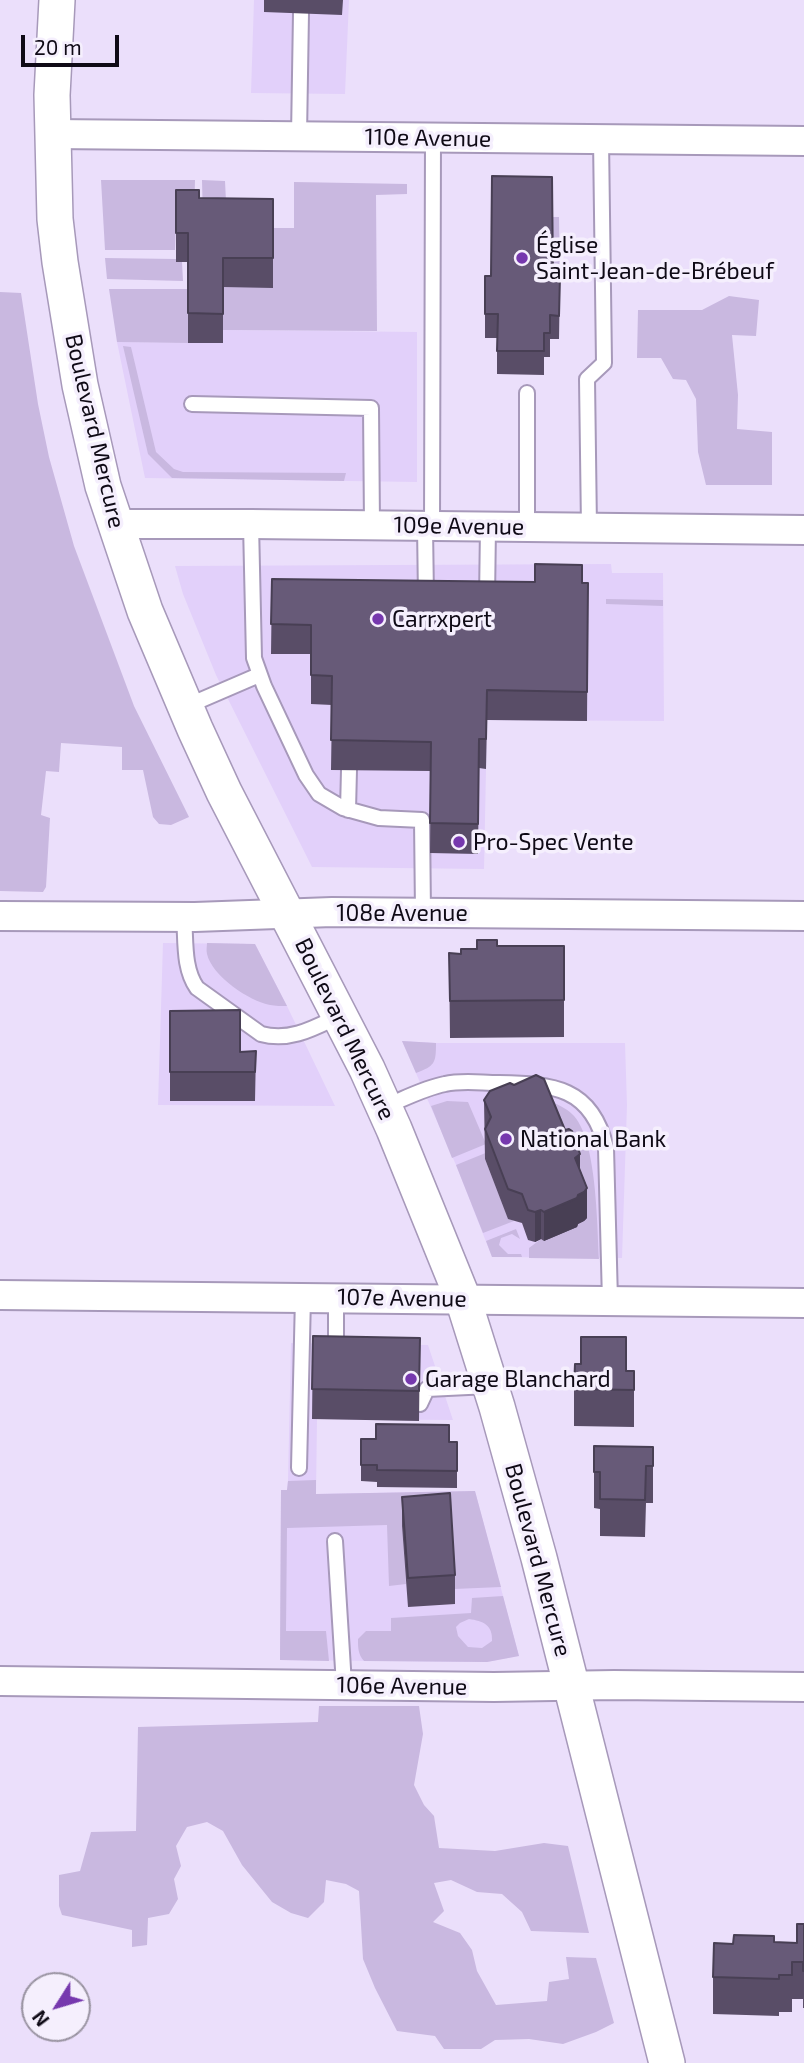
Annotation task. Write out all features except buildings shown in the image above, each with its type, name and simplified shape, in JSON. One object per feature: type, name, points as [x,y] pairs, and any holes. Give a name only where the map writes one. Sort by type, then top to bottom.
[{"type":"street","name":"Boulevard Mercure","points":[[57,0],[53,49],[52,134],[55,219],[80,385],[103,486],[145,611],[185,707],[224,792],[340,1015],[384,1107],[463,1299],[539,1558],[667,2063]]},
{"type":"street","name":"110e Avenue","points":[[52,134],[804,141]]},
{"type":"street","name":"109e Avenue","points":[[115,524],[804,530]]},
{"type":"street","name":"108e Avenue","points":[[0,916],[423,913],[804,916]]},
{"type":"street","name":"107e Avenue","points":[[0,1295],[804,1303]]},
{"type":"street","name":"106e Avenue","points":[[0,1681],[494,1687],[804,1687]]},
{"type":"lane","points":[[299,136],[301,13]]},
{"type":"lane","points":[[425,610],[433,137]]},
{"type":"lane","points":[[589,528],[587,379],[604,363],[601,139]]},
{"type":"lane","points":[[527,393],[527,527]]},
{"type":"lane","points":[[192,404],[371,408],[372,525]]},
{"type":"lane","points":[[251,524],[254,658],[259,675],[312,784],[319,793],[348,810],[379,818],[422,820],[423,913]]},
{"type":"lane","points":[[487,611],[488,527]]},
{"type":"lane","points":[[185,707],[259,675]]},
{"type":"lane","points":[[348,810],[349,770]]},
{"type":"lane","points":[[184,916],[190,979],[197,988],[261,1034],[273,1037],[295,1035],[340,1015]]},
{"type":"lane","points":[[384,1107],[437,1086],[458,1082],[552,1086],[582,1103],[592,1112],[599,1125],[606,1148],[610,1301]]},
{"type":"lane","points":[[299,1468],[303,1297]]},
{"type":"lane","points":[[336,1298],[336,1366]]},
{"type":"lane","points":[[419,1404],[427,1389],[490,1386]]},
{"type":"lane","points":[[335,1541],[344,1685]]},
{"type":"shaded area","points":[[254,0],[349,0],[345,94],[251,93]]},
{"type":"shaded area","points":[[101,180],[195,180],[194,220],[176,220],[175,250],[105,250]]},
{"type":"shaded area","points":[[202,180],[225,181],[227,222],[203,222]]},
{"type":"shaded area","points":[[294,182],[407,184],[407,194],[376,195],[377,331],[223,330],[223,287],[273,228],[294,228]]},
{"type":"shaded area","points":[[553,217],[559,217],[560,300],[553,299]]},
{"type":"shaded area","points":[[105,258],[176,259],[176,262],[182,262],[183,281],[107,279]]},
{"type":"shaded area","points":[[109,289],[188,289],[188,343],[117,342]]},
{"type":"shaded area","points":[[0,292],[21,293],[49,457],[74,546],[134,706],[189,817],[171,825],[159,824],[153,817],[143,770],[122,770],[122,747],[61,743],[59,772],[46,771],[41,815],[50,818],[46,887],[43,892],[0,891]]},
{"type":"shaded area","points":[[729,296],[759,300],[756,336],[732,335],[738,395],[737,429],[772,432],[772,485],[706,485],[698,452],[696,399],[686,380],[673,379],[661,358],[637,358],[638,310],[702,310]]},
{"type":"shaded area","points":[[223,330],[417,332],[417,482],[145,478],[117,342],[222,343]]},
{"type":"shaded area","points":[[123,346],[131,347],[156,452],[174,469],[183,472],[346,473],[344,481],[172,478],[148,454]]},
{"type":"shaded area","points":[[611,564],[612,573],[663,573],[664,721],[487,720],[484,869],[312,867],[216,675],[183,594],[175,566]]},
{"type":"shaded area","points":[[606,599],[663,600],[663,606],[606,604]]},
{"type":"shaded area","points":[[163,943],[255,944],[335,1106],[158,1105]]},
{"type":"shaded area","points":[[207,943],[255,944],[287,1006],[261,1003],[232,986],[210,962]]},
{"type":"shaded area","points":[[402,1041],[625,1043],[627,1105],[622,1258],[492,1257],[456,1165]]},
{"type":"shaded area","points":[[402,1041],[436,1043],[433,1063],[416,1073]]},
{"type":"shaded area","points":[[548,1100],[572,1114],[586,1141],[594,1182],[599,1259],[529,1258],[529,1248],[541,1239],[545,1241],[587,1218]]},
{"type":"shaded area","points":[[447,1101],[468,1102],[486,1144],[452,1158],[431,1106]]},
{"type":"shaded area","points":[[488,1152],[485,1159],[508,1218],[514,1221],[483,1233],[456,1165]]},
{"type":"shaded area","points":[[516,1229],[520,1239],[512,1234],[501,1238],[499,1245],[508,1254],[521,1254],[522,1257],[492,1257],[486,1241]]},
{"type":"shaded area","points":[[291,1343],[428,1345],[453,1420],[317,1419],[316,1494],[475,1491],[519,1656],[487,1662],[280,1660],[281,1490],[287,1490],[288,1481]]},
{"type":"shaded area","points":[[316,1480],[316,1494],[475,1491],[501,1587],[454,1589],[402,1526],[406,1584],[389,1586],[387,1525],[287,1528],[286,1631],[326,1631],[329,1661],[280,1660],[281,1490],[287,1490],[288,1481]]},
{"type":"shaded area","points":[[503,1596],[519,1656],[487,1662],[364,1661],[361,1656],[358,1639],[366,1631],[391,1631],[391,1618],[471,1613],[472,1598]],"holes":[[[469,1619],[486,1625],[491,1631],[492,1641],[482,1648],[468,1647],[458,1636],[456,1627]]]},
{"type":"shaded area","points":[[319,1706],[419,1706],[423,1734],[414,1785],[424,1805],[434,1816],[439,1848],[495,1851],[544,1843],[568,1846],[589,1933],[531,1931],[522,1912],[502,1894],[477,1892],[451,1880],[434,1883],[444,1911],[433,1922],[460,1933],[472,1950],[477,1971],[496,2005],[547,2001],[549,1982],[569,1979],[566,1957],[596,1958],[614,2023],[563,2044],[529,2039],[495,2040],[481,2049],[444,2049],[435,2036],[397,2031],[363,1959],[359,1891],[346,1884],[326,1880],[324,1902],[308,1918],[291,1913],[272,1902],[242,1865],[223,1831],[207,1822],[187,1827],[176,1846],[181,1866],[174,1879],[178,1899],[169,1914],[148,1918],[147,1945],[132,1947],[132,1930],[62,1915],[59,1906],[59,1875],[80,1871],[91,1832],[136,1831],[138,1727],[318,1722]]},
{"type":"place","name":"Église Saint-Jean-de-Brébeuf","points":[[522,258]]},
{"type":"place","name":"Carrxpert","points":[[378,619]]},
{"type":"place","name":"Pro-Spec Vente","points":[[459,842]]},
{"type":"place","name":"National Bank","points":[[506,1139]]},
{"type":"place","name":"Garage Blanchard","points":[[411,1379]]}]
